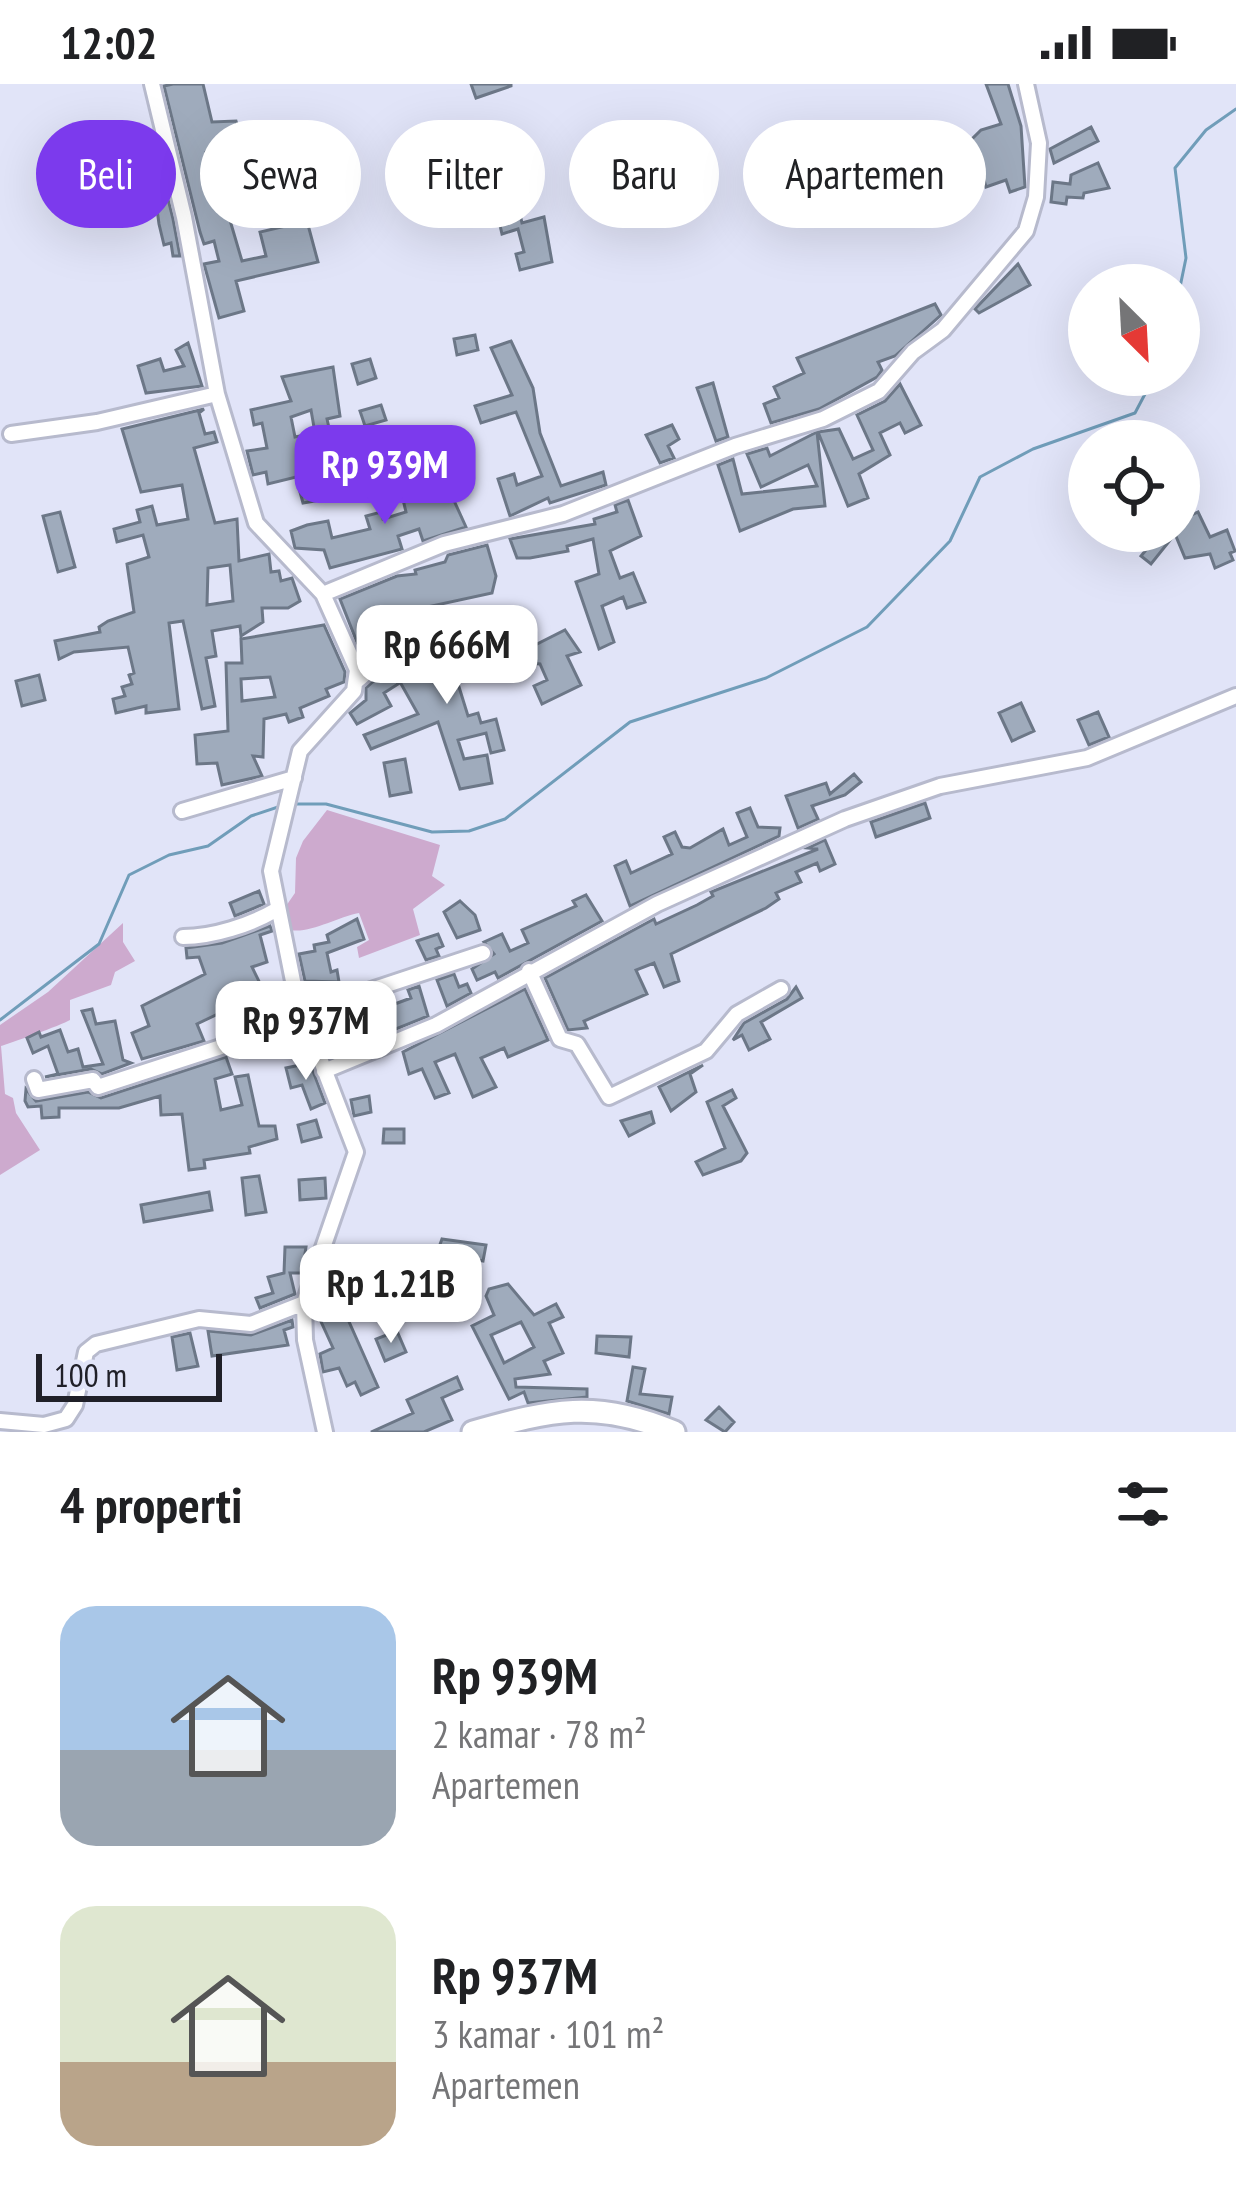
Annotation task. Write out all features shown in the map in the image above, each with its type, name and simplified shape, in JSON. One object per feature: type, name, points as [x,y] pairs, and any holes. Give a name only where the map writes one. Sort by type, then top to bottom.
[{"type":"street","points":[[152,84],[184,217],[217,394],[256,523],[323,594],[353,657],[357,681]]},
{"type":"street","points":[[323,594],[444,544],[562,514],[868,399],[943,329],[1025,231],[1036,196],[1040,142],[1026,84]]},
{"type":"street","points":[[11,434],[98,422],[217,394]]},
{"type":"street","points":[[325,1432],[305,1340],[304,1303],[357,1162],[303,1017],[276,910],[272,861],[308,738],[347,699],[357,681],[428,620],[468,617],[484,623]]},
{"type":"street","points":[[324,1071],[436,1025],[657,904],[845,819],[940,786],[1087,758],[1236,697]]},
{"type":"street","points":[[182,812],[293,780]]},
{"type":"street","points":[[183,937],[214,937],[276,910]]},
{"type":"street","points":[[34,1079],[38,1090],[93,1080],[98,1087],[483,953]]},
{"type":"street","points":[[529,971],[560,1039],[577,1044],[609,1096],[706,1051],[737,1014],[782,989]]},
{"type":"street","points":[[0,1421],[44,1425],[66,1419],[75,1405],[86,1352],[96,1344],[199,1319],[251,1324],[304,1303],[362,1302],[404,1268],[422,1268]]},
{"type":"street","points":[[473,1432],[571,1408],[630,1417],[674,1432]]},
{"type":"shaded area","points":[[327,810],[440,845],[432,876],[445,885],[413,909],[420,935],[359,958],[357,947],[369,940],[359,913],[306,930],[290,930],[286,906],[295,893],[296,858]]},
{"type":"shaded area","points":[[123,923],[123,942],[135,961],[115,972],[111,985],[70,1000],[70,1020],[1,1046],[5,1094],[13,1098],[16,1113],[40,1150],[0,1175],[0,1025],[48,992]]},
{"type":"building","points":[[203,84],[212,120],[200,120],[200,228],[232,228],[242,261],[266,256],[260,232],[309,228],[318,262],[236,281],[244,311],[219,318],[204,264],[219,261],[214,241],[204,244],[200,232],[164,86]]},
{"type":"building","points":[[471,84],[511,84],[511,86],[476,98]]},
{"type":"building","points":[[986,84],[1008,84],[1021,126],[1025,187],[1010,192],[1006,180],[986,187],[986,128],[1001,124]]},
{"type":"building","points":[[1091,127],[1098,141],[1054,163],[1050,149]]},
{"type":"building","points":[[1098,163],[1109,188],[1084,193],[1083,198],[1067,197],[1066,204],[1051,202],[1053,182],[1070,184],[1071,175]]},
{"type":"building","points":[[545,223],[552,262],[520,270],[516,254],[524,252],[518,229],[502,234],[501,228],[545,228]]},
{"type":"building","points":[[160,228],[175,228],[180,256],[173,256],[171,243],[164,245]]},
{"type":"building","points":[[1018,264],[1030,285],[979,313],[975,309]]},
{"type":"building","points":[[935,304],[941,315],[895,356],[878,362],[882,370],[877,377],[819,409],[771,423],[764,404],[779,398],[774,387],[804,373],[797,358]]},
{"type":"building","points":[[475,335],[478,350],[457,355],[454,339]]},
{"type":"building","points":[[511,341],[533,388],[540,433],[561,486],[603,472],[606,485],[550,503],[548,498],[510,516],[498,479],[514,474],[517,485],[542,476],[516,412],[481,423],[475,406],[512,395],[491,348]]},
{"type":"building","points":[[188,343],[202,386],[146,393],[138,366],[160,359],[164,371],[184,366],[176,350]]},
{"type":"building","points":[[370,359],[376,378],[358,384],[352,364]]},
{"type":"building","points":[[333,367],[340,416],[327,419],[334,450],[364,437],[384,489],[303,503],[296,477],[268,484],[266,472],[253,475],[247,451],[267,448],[262,423],[254,425],[251,410],[291,401],[282,377]],"holes":[[[311,410],[315,433],[295,437],[291,417]],[[348,455],[358,478],[334,484],[327,459]]]},
{"type":"building","points":[[713,383],[728,437],[716,441],[697,388]]},
{"type":"building","points":[[900,384],[921,425],[905,433],[900,423],[880,433],[890,455],[859,474],[868,498],[848,506],[818,432],[839,429],[853,459],[873,450],[857,415],[885,401]]},
{"type":"building","points":[[381,405],[386,420],[365,426],[360,411]]},
{"type":"building","points":[[204,409],[199,413],[205,434],[214,432],[217,442],[194,448],[215,523],[237,519],[239,561],[269,554],[271,572],[279,571],[281,581],[292,578],[300,601],[288,608],[262,608],[263,622],[241,636],[240,626],[212,631],[216,656],[206,658],[215,706],[202,709],[183,621],[169,623],[179,709],[146,713],[146,706],[116,713],[113,699],[125,696],[122,687],[132,684],[129,675],[134,673],[128,647],[74,652],[59,659],[55,641],[100,632],[99,627],[108,621],[134,612],[127,564],[149,557],[143,535],[117,542],[114,529],[140,522],[137,510],[152,506],[157,525],[188,519],[182,485],[141,492],[122,429]],"holes":[[[230,565],[233,601],[207,605],[208,568]]]},
{"type":"building","points":[[672,425],[679,439],[668,446],[674,458],[660,463],[646,435]]},
{"type":"building","points":[[817,432],[825,506],[793,509],[740,531],[718,465],[733,459],[742,494],[817,486],[808,465],[761,487],[747,454],[767,448],[770,456]]},
{"type":"building","points":[[426,477],[431,501],[451,494],[466,527],[423,541],[419,529],[398,536],[402,549],[330,568],[324,550],[295,548],[291,531],[307,525],[328,521],[332,538],[370,529],[366,516],[381,512],[383,519],[406,512],[399,483]]},
{"type":"building","points":[[628,500],[641,536],[610,551],[620,578],[633,573],[645,602],[627,608],[623,597],[602,606],[614,642],[599,649],[576,582],[599,574],[593,539],[567,546],[568,551],[517,558],[510,539],[595,524],[594,519],[617,512],[615,505]]},
{"type":"building","points":[[60,512],[75,567],[58,572],[43,516]]},
{"type":"building","points":[[1200,516],[1210,537],[1227,530],[1235,551],[1230,553],[1233,560],[1215,568],[1210,554],[1185,558],[1182,552],[1200,552]]},
{"type":"building","points":[[487,545],[496,576],[492,593],[390,615],[393,622],[373,629],[384,642],[362,655],[340,599],[397,576],[416,574],[415,570],[445,562],[448,555]]},
{"type":"building","points":[[1144,552],[1161,552],[1151,564],[1141,556]]},
{"type":"building","points":[[324,625],[345,672],[344,682],[326,689],[329,696],[300,708],[303,717],[289,722],[286,714],[264,719],[263,757],[253,756],[262,776],[222,785],[217,763],[197,764],[195,735],[228,731],[226,663],[242,663],[241,639]],"holes":[[[270,677],[275,697],[242,701],[241,679]]]},
{"type":"building","points":[[449,629],[476,632],[484,662],[455,674],[468,716],[478,713],[481,723],[496,719],[504,750],[491,753],[486,733],[458,740],[464,759],[487,755],[492,783],[460,789],[438,722],[371,749],[364,735],[418,714],[400,682],[441,657],[433,634]]},
{"type":"building","points":[[565,630],[580,652],[567,656],[581,685],[542,704],[534,686],[547,680],[540,664],[502,661],[503,644],[537,644]]},
{"type":"building","points":[[389,667],[398,684],[384,693],[391,706],[357,724],[350,713],[366,700],[366,688]]},
{"type":"building","points":[[39,675],[45,700],[22,706],[16,681]]},
{"type":"building","points":[[1021,703],[1034,731],[1012,741],[999,713]]},
{"type":"building","points":[[1098,712],[1109,737],[1089,745],[1078,720]]},
{"type":"building","points":[[405,759],[411,792],[390,796],[384,763]]},
{"type":"building","points":[[854,774],[861,782],[845,795],[812,806],[818,819],[798,828],[786,796],[826,783],[830,794]]},
{"type":"building","points":[[925,803],[930,818],[876,837],[871,822]]},
{"type":"building","points":[[750,808],[758,827],[780,828],[779,836],[630,906],[615,866],[626,861],[631,873],[672,854],[664,837],[675,832],[682,847],[690,848],[723,829],[729,845],[747,837],[737,813]]},
{"type":"building","points":[[825,840],[835,864],[820,871],[817,863],[796,872],[801,882],[776,893],[779,899],[766,908],[671,954],[679,981],[664,987],[654,963],[636,970],[647,994],[584,1021],[587,1028],[568,1030],[545,978],[654,919],[656,924],[697,905],[713,896],[711,892],[818,849],[808,848]]},
{"type":"building","points":[[259,891],[264,904],[235,916],[230,903]]},
{"type":"building","points":[[586,895],[602,921],[498,978],[495,972],[477,980],[472,969],[494,954],[484,942],[502,934],[510,951],[528,943],[522,930],[576,906],[573,901]]},
{"type":"building","points":[[460,901],[475,915],[480,930],[457,938],[444,912]]},
{"type":"building","points":[[357,919],[364,939],[327,953],[339,982],[305,981],[299,954],[315,951],[314,945],[329,942],[327,935]]},
{"type":"building","points":[[270,926],[272,931],[260,935],[267,962],[252,967],[270,1004],[285,999],[290,1013],[250,1026],[244,1010],[225,1019],[222,1012],[197,1024],[204,1041],[142,1059],[132,1033],[149,1026],[142,1006],[205,974],[199,957],[187,958],[186,948],[222,943]]},
{"type":"building","points":[[438,934],[443,946],[436,949],[439,956],[426,960],[417,941]]},
{"type":"building","points":[[454,974],[459,987],[467,984],[471,993],[447,1006],[437,980]]},
{"type":"building","points":[[419,986],[428,1016],[381,1035],[373,1012],[411,998],[408,990]]},
{"type":"building","points":[[796,987],[802,998],[761,1022],[770,1039],[749,1050],[742,1035],[733,1040],[744,1023],[787,999]]},
{"type":"building","points":[[525,989],[548,1040],[508,1057],[504,1048],[481,1058],[496,1087],[473,1097],[455,1054],[435,1062],[449,1093],[435,1098],[422,1069],[409,1074],[403,1052]]},
{"type":"building","points":[[92,1009],[96,1024],[115,1021],[123,1060],[131,1063],[102,1074],[91,1069],[45,1077],[58,1074],[48,1046],[33,1053],[27,1038],[39,1032],[41,1037],[60,1030],[68,1052],[78,1049],[83,1067],[103,1064],[82,1011]]},
{"type":"building","points":[[226,1057],[232,1074],[215,1079],[221,1110],[242,1105],[235,1077],[248,1075],[259,1126],[275,1126],[277,1139],[249,1147],[250,1153],[204,1160],[205,1168],[189,1170],[182,1114],[161,1115],[160,1096],[119,1108],[59,1108],[59,1117],[42,1118],[41,1106],[28,1107],[25,1101],[26,1089],[36,1101],[88,1092],[101,1098]]},
{"type":"building","points":[[310,1063],[325,1103],[311,1109],[302,1085],[291,1088],[286,1068]]},
{"type":"building","points":[[703,1065],[690,1074],[696,1092],[671,1111],[659,1087]]},
{"type":"building","points":[[732,1090],[736,1098],[723,1106],[747,1153],[741,1161],[703,1175],[696,1162],[725,1148],[707,1102]]},
{"type":"building","points":[[369,1096],[371,1112],[354,1116],[351,1100]]},
{"type":"building","points":[[651,1112],[654,1123],[629,1136],[621,1121]]},
{"type":"building","points":[[316,1120],[321,1137],[302,1142],[298,1125]]},
{"type":"building","points":[[384,1129],[404,1129],[404,1143],[383,1143]]},
{"type":"building","points":[[259,1176],[266,1212],[246,1215],[242,1178]]},
{"type":"building","points":[[325,1178],[326,1198],[300,1200],[299,1180]]},
{"type":"building","points":[[209,1192],[212,1210],[144,1222],[141,1205]]},
{"type":"building","points":[[442,1239],[486,1245],[483,1261],[466,1258],[464,1274],[433,1269],[432,1249],[438,1250]]},
{"type":"building","points":[[285,1247],[306,1247],[302,1273],[290,1273],[295,1294],[260,1308],[256,1298],[273,1293],[268,1277],[284,1273]]},
{"type":"building","points":[[508,1284],[534,1315],[556,1304],[563,1317],[549,1323],[563,1353],[544,1361],[550,1374],[515,1379],[516,1387],[587,1389],[587,1397],[528,1403],[524,1392],[509,1399],[472,1326],[494,1315],[486,1296],[489,1289]],"holes":[[[521,1322],[534,1347],[504,1363],[491,1335]]]},
{"type":"building","points":[[318,1315],[346,1315],[378,1387],[361,1395],[355,1382],[347,1386],[339,1368],[323,1372],[320,1354],[333,1348]]},
{"type":"building","points":[[292,1320],[293,1327],[284,1330],[288,1345],[212,1356],[208,1331],[251,1335]]},
{"type":"building","points":[[397,1331],[406,1352],[385,1361],[376,1339]]},
{"type":"building","points":[[190,1333],[198,1366],[177,1370],[172,1337]]},
{"type":"building","points":[[597,1336],[631,1337],[629,1357],[596,1353]]},
{"type":"building","points":[[633,1367],[645,1369],[640,1394],[672,1397],[669,1414],[627,1401]]},
{"type":"building","points":[[457,1377],[462,1389],[442,1398],[452,1420],[424,1432],[371,1432],[413,1413],[407,1400]]},
{"type":"building","points":[[719,1407],[734,1422],[725,1432],[706,1420]]},
{"type":"waterway","points":[[1185,264],[1175,168],[1206,130],[1236,109]]},
{"type":"waterway","points":[[293,804],[326,804],[432,832],[469,831],[505,819],[630,722],[766,678],[867,627],[950,541],[980,477],[1033,449],[1135,413],[1144,396]]},
{"type":"waterway","points":[[0,1020],[99,944],[129,875],[169,855],[208,846],[251,816],[284,805]]}]
